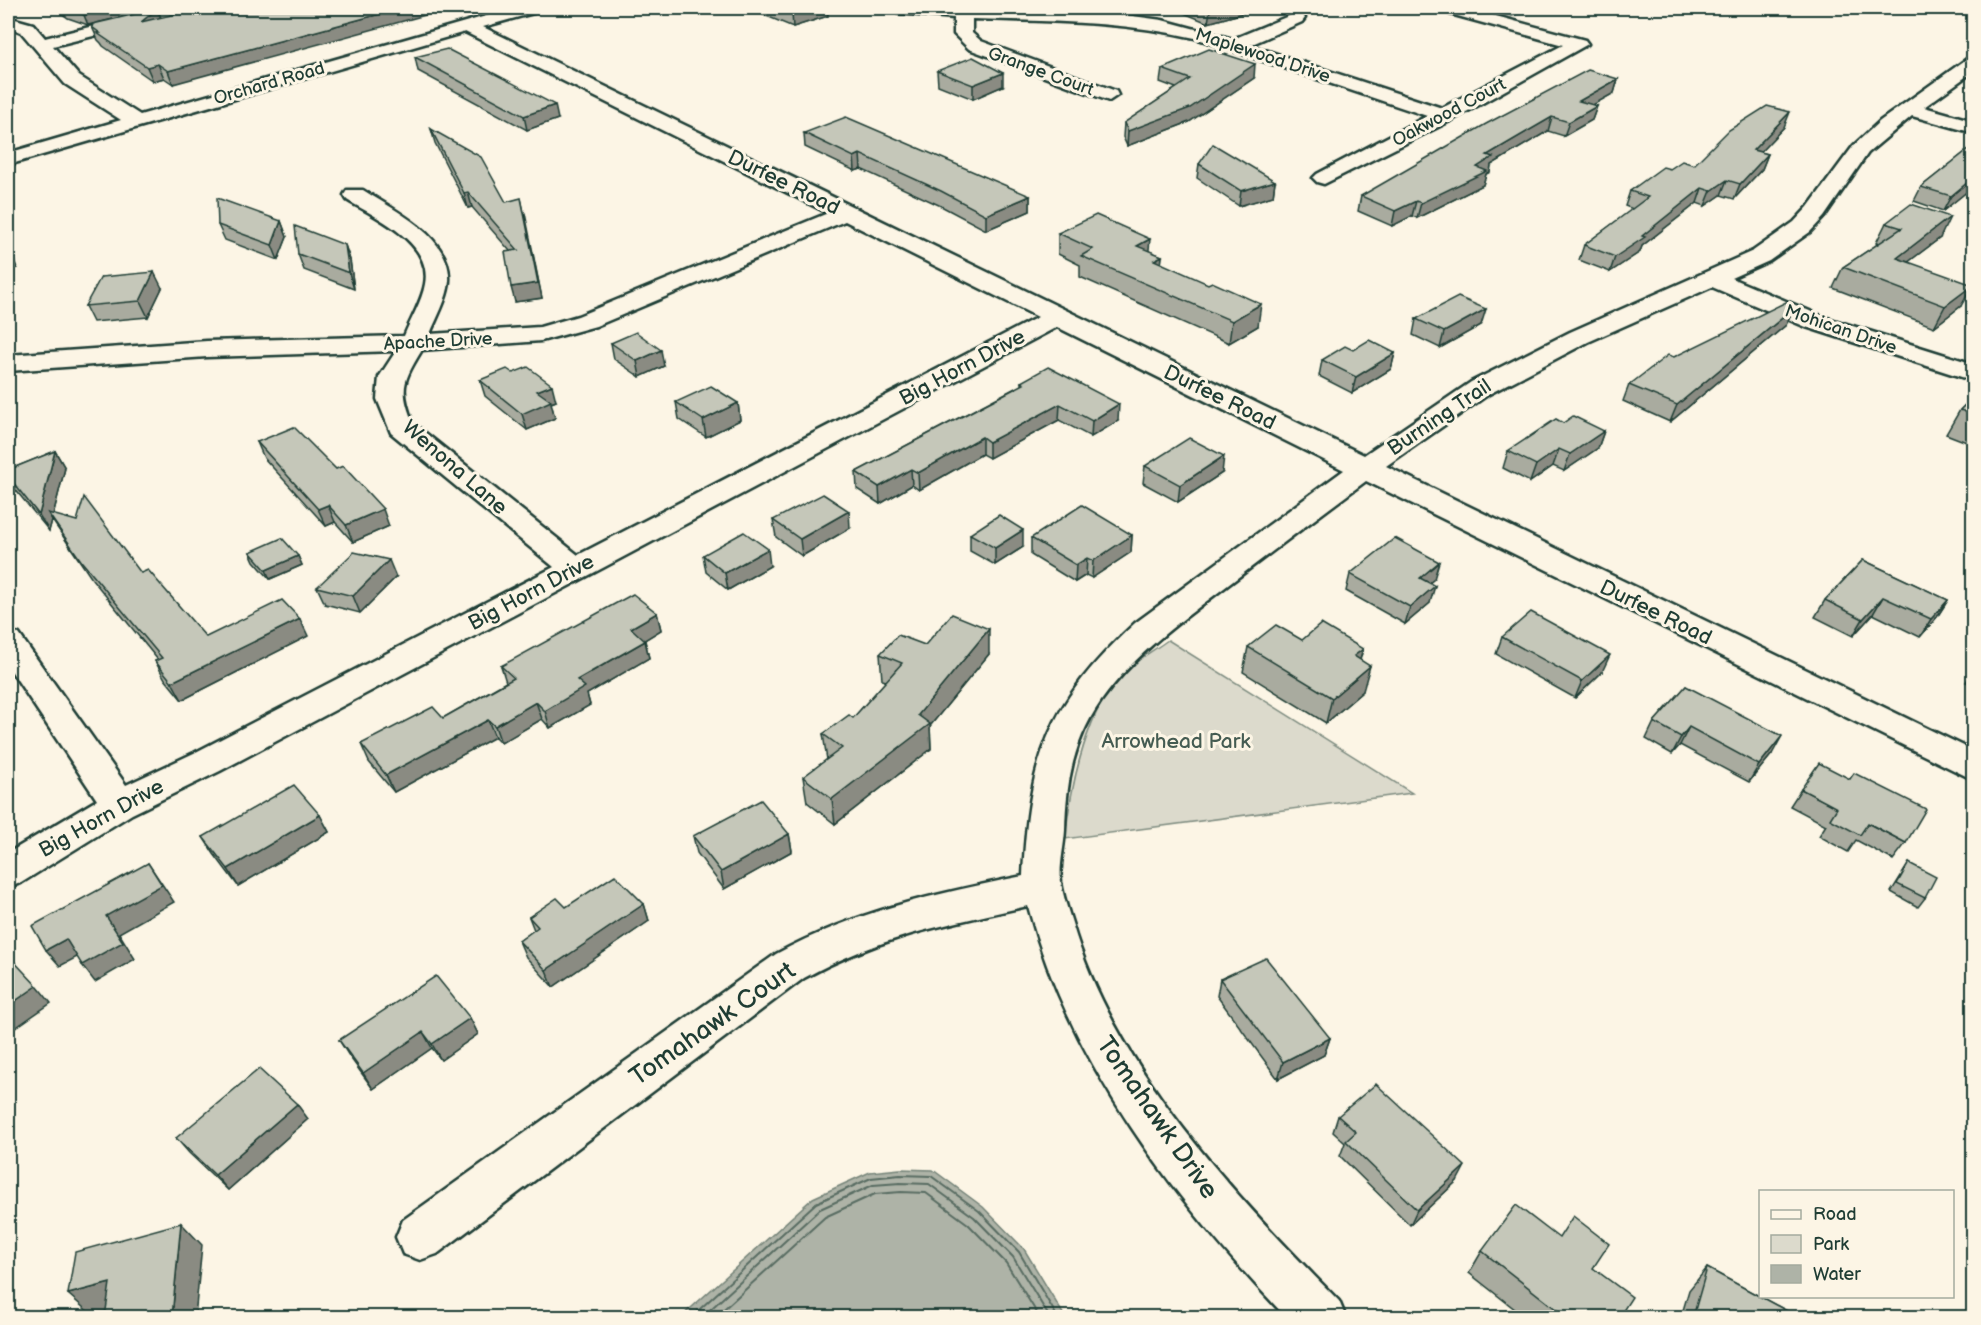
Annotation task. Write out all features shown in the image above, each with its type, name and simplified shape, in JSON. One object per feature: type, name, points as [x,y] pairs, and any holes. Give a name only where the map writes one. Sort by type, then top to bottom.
[{"type":"street","points":[[41,44],[184,8]]},
{"type":"street","name":"Orchard Road","points":[[8,159],[531,8]]},
{"type":"street","name":"Maplewood Drive","points":[[897,8],[963,13],[1068,11],[1148,22],[1234,45],[1445,116]]},
{"type":"street","name":"Oakwood Court","points":[[1324,178],[1579,44],[1449,8]]},
{"type":"street","name":"Grange Court","points":[[963,13],[963,34],[975,45],[1108,95]]},
{"type":"street","points":[[1234,45],[1296,18]]},
{"type":"street","points":[[8,22],[27,28],[72,80],[136,122]]},
{"type":"street","name":"Durfee Road","points":[[466,26],[1974,767]]},
{"type":"street","points":[[8,33],[27,28]]},
{"type":"street","name":"Burning Trail","points":[[1042,887],[1053,767],[1068,725],[1088,693],[1116,658],[1146,631],[1447,408],[1520,366],[1761,256],[1802,227],[1816,212],[1861,149],[1909,109],[1974,62]]},
{"type":"street","points":[[1909,109],[1974,127]]},
{"type":"street","name":"Wenona Lane","points":[[355,195],[406,227],[422,241],[431,253],[435,266],[437,283],[414,344],[392,377],[390,399],[400,427],[576,569]]},
{"type":"street","name":"Apache Drive","points":[[8,363],[219,349],[414,344],[541,334],[587,321],[846,213]]},
{"type":"street","name":"Mohican Drive","points":[[1711,278],[1815,322],[1974,373]]},
{"type":"street","name":"Big Horn Drive","points":[[8,872],[119,804],[207,762],[1057,317]]},
{"type":"street","points":[[8,642],[119,804]]},
{"type":"street","name":"Tomahawk Court","points":[[420,1237],[790,966],[864,930],[909,916],[1042,887]]},
{"type":"street","name":"Tomahawk Drive","points":[[1042,887],[1061,952],[1077,993],[1122,1075],[1194,1177],[1284,1281],[1322,1317]]},
{"type":"green space","points":[[1456,8],[1531,8],[1502,21]]},
{"type":"green space","name":"Arrowhead Park","points":[[1168,640],[1412,793],[1065,839],[1080,758],[1103,700],[1113,682],[1131,665]]},
{"type":"water","points":[[900,1169],[933,1170],[983,1207],[1024,1249],[1065,1317],[681,1317],[813,1198],[870,1172]]},
{"type":"building","points":[[63,8],[114,8],[84,15]]},
{"type":"building","points":[[201,8],[402,8],[168,71],[158,64],[147,67],[97,33],[100,33],[92,27],[93,24],[157,9],[141,22]]},
{"type":"building","points":[[776,8],[812,8],[792,14]]},
{"type":"building","points":[[447,49],[555,105],[524,116],[415,57]]},
{"type":"building","points":[[1209,49],[1255,64],[1190,108],[1128,131],[1124,123],[1190,79],[1162,69]]},
{"type":"building","points":[[973,57],[1003,73],[973,85],[937,71]]},
{"type":"building","points":[[1588,70],[1618,79],[1579,101],[1597,106],[1569,122],[1552,117],[1487,155],[1493,157],[1477,167],[1487,171],[1421,203],[1416,201],[1395,211],[1361,196],[1486,124]]},
{"type":"building","points":[[1767,106],[1790,112],[1753,150],[1768,154],[1740,184],[1727,180],[1711,191],[1702,188],[1642,236],[1645,237],[1615,257],[1584,245],[1648,197],[1630,191],[1663,167],[1670,169],[1682,161],[1694,165],[1729,130]]},
{"type":"building","points":[[846,117],[1030,196],[986,215],[941,191],[860,154],[854,157],[804,133]]},
{"type":"building","points":[[431,129],[481,157],[506,202],[521,198],[538,283],[511,287],[505,252],[518,250],[468,192],[464,193]]},
{"type":"building","points":[[1213,144],[1275,181],[1241,191],[1199,164]]},
{"type":"building","points":[[1974,145],[1974,177],[1951,196],[1921,187]]},
{"type":"building","points":[[217,198],[281,221],[272,245],[218,225]]},
{"type":"building","points":[[1911,204],[1950,217],[1897,258],[1973,285],[1945,306],[1843,267],[1902,228],[1886,223]]},
{"type":"building","points":[[1096,215],[1150,239],[1137,246],[1162,256],[1154,260],[1261,304],[1232,321],[1081,256],[1093,249],[1058,233]]},
{"type":"building","points":[[295,226],[345,245],[349,273],[298,254]]},
{"type":"building","points":[[154,272],[140,301],[85,306],[101,277]]},
{"type":"building","points":[[1458,297],[1486,309],[1444,332],[1416,319]]},
{"type":"building","points":[[1786,302],[1793,309],[1677,405],[1629,385],[1668,355],[1674,357]]},
{"type":"building","points":[[636,332],[661,350],[637,361],[611,343]]},
{"type":"building","points":[[1369,340],[1395,353],[1356,377],[1322,360],[1345,346],[1353,350]]},
{"type":"building","points":[[528,367],[552,385],[537,391],[551,401],[522,414],[480,380],[507,369],[513,373]]},
{"type":"building","points":[[1048,367],[1119,404],[1092,421],[1060,404],[989,442],[982,437],[918,473],[911,469],[879,487],[856,472],[1024,384],[1021,382]]},
{"type":"building","points":[[711,386],[738,403],[703,420],[676,402]]},
{"type":"building","points":[[1974,396],[1974,415],[1960,410]]},
{"type":"building","points":[[1573,416],[1604,431],[1570,454],[1559,449],[1536,465],[1508,451],[1556,419],[1563,423]]},
{"type":"building","points":[[294,427],[336,469],[343,466],[383,509],[346,525],[328,505],[318,509],[257,442]]},
{"type":"building","points":[[1189,438],[1224,456],[1180,485],[1145,466]]},
{"type":"building","points":[[55,451],[39,515],[8,476],[8,470]]},
{"type":"building","points":[[823,494],[849,511],[800,539],[773,520]]},
{"type":"building","points":[[84,497],[141,573],[148,570],[206,637],[282,600],[300,619],[172,682],[155,661],[162,658],[82,562],[48,513],[77,521]]},
{"type":"building","points":[[1082,505],[1132,535],[1093,561],[1087,558],[1076,565],[1031,538]]},
{"type":"building","points":[[999,515],[1023,530],[995,548],[970,534]]},
{"type":"building","points":[[744,532],[768,549],[725,573],[703,555]]},
{"type":"building","points":[[282,538],[298,556],[266,570],[250,552]]},
{"type":"building","points":[[1395,538],[1439,562],[1420,578],[1435,586],[1410,607],[1350,574]]},
{"type":"building","points":[[354,552],[389,560],[353,596],[317,587]]},
{"type":"building","points":[[1863,560],[1948,600],[1931,619],[1883,597],[1863,619],[1825,600]]},
{"type":"building","points":[[633,594],[657,613],[631,628],[645,641],[577,680],[585,687],[545,711],[536,702],[495,726],[488,720],[386,775],[361,744],[433,707],[443,718],[514,678],[501,666]]},
{"type":"building","points":[[1531,612],[1610,655],[1582,681],[1502,637]]},
{"type":"building","points":[[952,614],[989,629],[918,715],[930,724],[832,799],[803,777],[842,748],[823,734],[849,715],[853,718],[902,663],[880,654],[898,635],[925,645]]},
{"type":"building","points":[[1321,624],[1363,649],[1354,656],[1370,666],[1332,698],[1248,647],[1276,625],[1302,640]]},
{"type":"building","points":[[1686,686],[1782,736],[1759,765],[1689,727],[1681,737],[1654,722]]},
{"type":"building","points":[[1819,763],[1850,779],[1854,773],[1926,809],[1906,843],[1868,823],[1860,835],[1830,819],[1837,808],[1801,789]]},
{"type":"building","points":[[294,785],[320,815],[228,869],[203,837]]},
{"type":"building","points":[[761,800],[789,834],[721,872],[693,836]]},
{"type":"building","points":[[148,863],[162,885],[106,916],[123,942],[82,965],[66,939],[46,950],[32,926]]},
{"type":"building","points":[[1909,863],[1936,877],[1925,898],[1897,884]]},
{"type":"building","points":[[615,875],[644,904],[546,970],[519,941],[538,927],[529,917],[557,898],[566,907]]},
{"type":"building","points":[[8,955],[37,986],[8,1006]]},
{"type":"building","points":[[1266,958],[1330,1038],[1283,1062],[1220,979]]},
{"type":"building","points":[[436,976],[470,1018],[432,1044],[423,1032],[363,1073],[339,1040]]},
{"type":"building","points":[[259,1069],[297,1104],[215,1175],[176,1138]]},
{"type":"building","points":[[1376,1084],[1465,1166],[1417,1210],[1346,1141],[1356,1132],[1338,1116]]},
{"type":"building","points":[[1516,1205],[1559,1238],[1573,1216],[1609,1244],[1593,1268],[1632,1297],[1619,1317],[1566,1317],[1482,1251]]},
{"type":"building","points":[[181,1223],[172,1317],[105,1317],[110,1283],[68,1294],[75,1252]]},
{"type":"building","points":[[1707,1268],[1798,1317],[1693,1317]]}]
